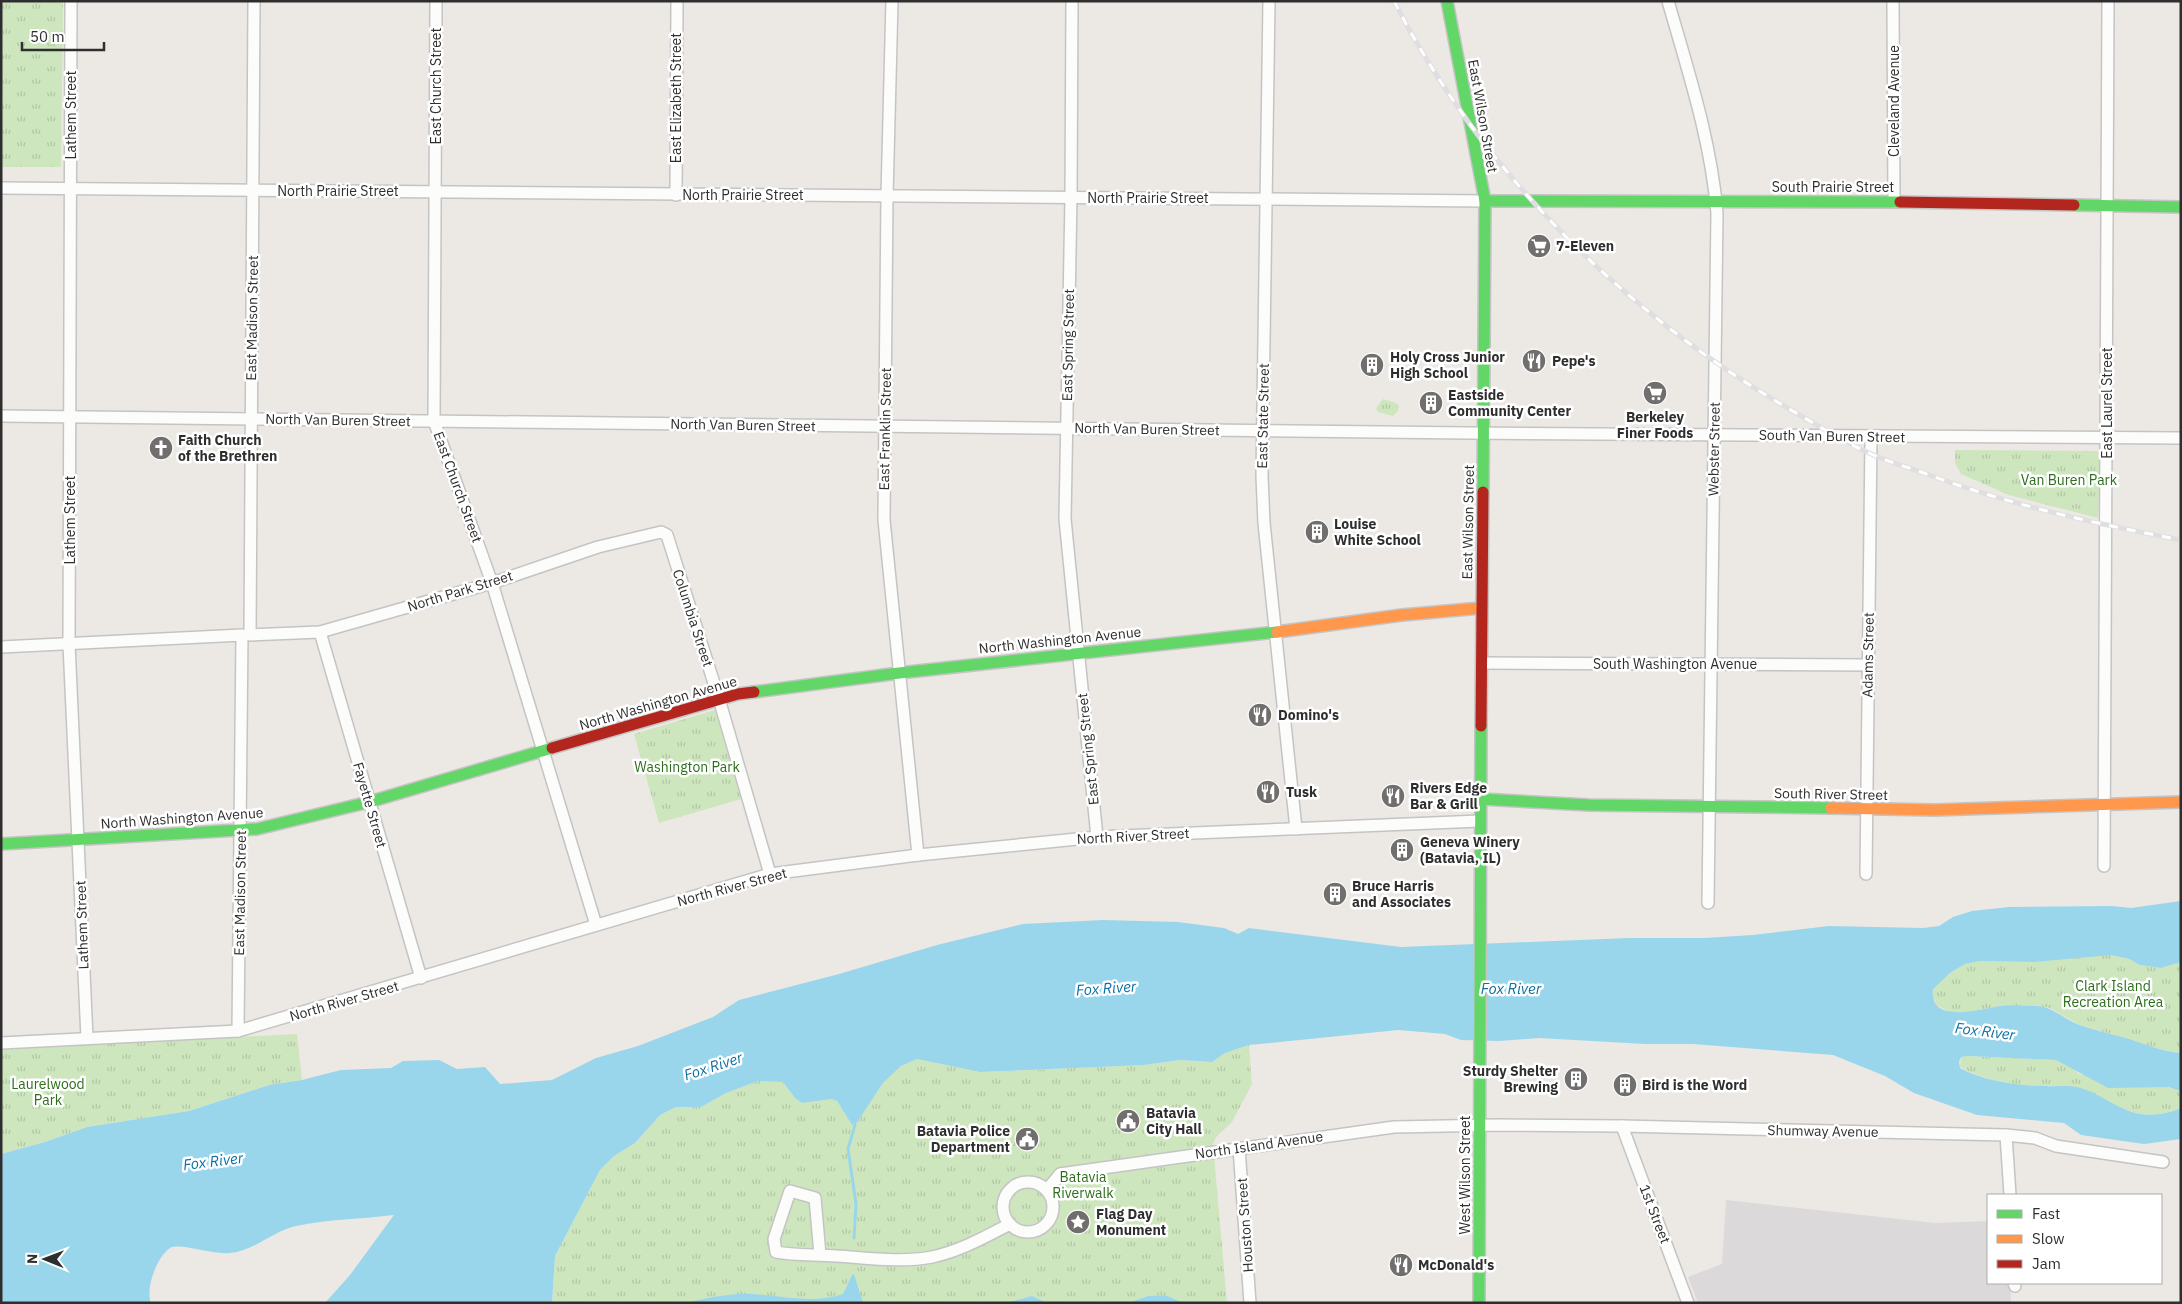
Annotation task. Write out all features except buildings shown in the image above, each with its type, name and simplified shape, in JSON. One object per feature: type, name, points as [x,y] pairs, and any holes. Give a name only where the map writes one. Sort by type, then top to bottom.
[{"type":"main road","name":"East Wilson Street","points":[[1447,1],[1485,201],[1481,608],[1480,1046]]},
{"type":"main road","name":"South Prairie Street","points":[[1485,201],[1894,202],[2181,207]]},
{"type":"main road","name":"North Washington Avenue","points":[[1,844],[240,831],[369,802],[738,694],[899,673],[1276,633],[1402,615],[1481,608]]},
{"type":"main road","name":"South River Street","points":[[1480,799],[1589,805],[1935,810],[2181,802]]},
{"type":"main road","name":"West Wilson Street","points":[[1479,1303],[1480,1046]]},
{"type":"street","name":"Lathem Street","points":[[71,1],[69,644],[87,1038]]},
{"type":"street","name":"East Madison Street","points":[[238,1031],[240,831],[252,419],[254,1]]},
{"type":"street","name":"East Church Street","points":[[436,1],[434,421],[492,583],[596,925]]},
{"type":"street","name":"East Elizabeth Street","points":[[676,195],[677,1]]},
{"type":"street","name":"East Franklin Street","points":[[892,1],[887,196],[884,520],[918,855]]},
{"type":"street","name":"East Spring Street","points":[[1072,1],[1071,198],[1065,519],[1097,837]]},
{"type":"street","name":"East State Street","points":[[1269,1],[1262,476],[1264,514],[1296,829]]},
{"type":"street","name":"Webster Street","points":[[1668,1],[1701,112],[1716,201],[1708,903]]},
{"type":"street","name":"Cleveland Avenue","points":[[1893,1],[1894,202]]},
{"type":"street","name":"East Laurel Street","points":[[2104,866],[2108,1]]},
{"type":"street","name":"North Prairie Street","points":[[1,188],[1485,201]]},
{"type":"street","name":"North Van Buren Street","points":[[1,416],[1484,433]]},
{"type":"street","name":"South Van Buren Street","points":[[1484,433],[2181,438]]},
{"type":"street","name":"Adams Street","points":[[1866,874],[1871,437]]},
{"type":"street","name":"North Park Street","points":[[1,647],[320,632],[492,583],[598,547],[654,532],[661,532],[667,535]]},
{"type":"street","name":"Columbia Street","points":[[667,535],[770,874]]},
{"type":"street","name":"Fayette Street","points":[[320,632],[421,978]]},
{"type":"street","name":"South Washington Avenue","points":[[1482,662],[1868,666]]},
{"type":"street","name":"North River Street","points":[[1,1043],[238,1031],[770,874],[918,855],[1097,837],[1480,821]]},
{"type":"street","name":"Shumway Avenue","points":[[1480,1125],[1622,1126],[2006,1135],[2035,1138],[2056,1146],[2164,1162]]},
{"type":"street","name":"North Island Avenue","points":[[1047,1190],[1060,1174],[1394,1127],[1480,1125]]},
{"type":"street","name":"1st Street","points":[[1622,1126],[1688,1303]]},
{"type":"street","points":[[2006,1135],[2010,1194]]},
{"type":"street","name":"Houston Street","points":[[1239,1148],[1250,1303]]},
{"type":"street","points":[[1024,1182],[1032,1182],[1047,1190],[1051,1197],[1052,1213],[1044,1227],[1028,1232],[1020,1231],[1010,1224],[1003,1210],[1006,1196],[1010,1190],[1024,1182]]},
{"type":"street","points":[[820,1256],[815,1198],[790,1190],[774,1240],[776,1252],[790,1255],[900,1260],[932,1257],[952,1251],[1010,1224]]},
{"type":"shaded area","points":[[1726,1200],[1935,1223],[1987,1221],[1987,1284],[2010,1284],[2011,1303],[1698,1303],[1688,1277],[1722,1264]]},
{"type":"green space","points":[[1,1],[63,1],[61,167],[1,167]]},
{"type":"green space","points":[[1383,399],[1396,403],[1399,406],[1398,411],[1393,416],[1378,412],[1376,408]]},
{"type":"green space","name":"Van Buren Park","points":[[1955,450],[2100,451],[2098,518],[2009,495],[1961,474],[1955,463]]},
{"type":"green space","name":"Washington Park","points":[[715,710],[741,799],[659,823],[634,734]]},
{"type":"green space","name":"Clark Island Recreation Area","points":[[2089,955],[2111,955],[2129,959],[2140,965],[2161,968],[2181,962],[2181,1053],[2162,1050],[2078,1024],[2050,1008],[2039,1006],[2002,1006],[1961,1013],[1949,1012],[1937,1005],[1932,996],[1933,989],[1937,984],[1965,964],[1980,961],[2034,962]]},
{"type":"green space","name":"Laurelwood Park","points":[[297,1034],[302,1080],[269,1085],[189,1111],[87,1127],[45,1142],[1,1154],[1,1049]]},
{"type":"green space","name":"Batavia Riverwalk","points":[[1249,1045],[1252,1084],[1232,1122],[1216,1137],[1213,1144],[1227,1303],[1184,1303],[1165,1295],[1148,1296],[1128,1303],[1048,1303],[1032,1296],[1005,1303],[863,1303],[852,1275],[843,1294],[834,1299],[813,1301],[750,1294],[687,1303],[552,1303],[555,1256],[600,1170],[614,1156],[635,1143],[660,1115],[676,1107],[701,1107],[726,1093],[758,1081],[783,1082],[795,1098],[802,1103],[832,1099],[837,1101],[852,1125],[856,1124],[883,1083],[901,1066],[917,1059],[980,1072],[1144,1065],[1180,1060],[1212,1062],[1225,1053]]},
{"type":"green space","points":[[1961,1057],[2056,1060],[2071,1067],[2079,1074],[2175,1088],[2181,1091],[2181,1108],[2161,1114],[2140,1114],[2124,1109],[2093,1093],[2076,1087],[2002,1082],[1980,1076],[1960,1067]]},
{"type":"water","name":"Fox River","points":[[2181,901],[2181,962],[2161,968],[2140,965],[2129,959],[2111,955],[2034,962],[1980,961],[1965,964],[1950,973],[1933,989],[1934,1000],[1939,1008],[1948,1011],[1970,1011],[2005,1006],[2036,1006],[2052,1010],[2083,1026],[2181,1053],[2181,1091],[2169,1087],[2108,1088],[2056,1060],[1967,1056],[1961,1057],[1959,1062],[1960,1068],[1969,1073],[2002,1082],[2025,1085],[2069,1086],[2085,1089],[2124,1109],[2140,1114],[2161,1114],[2181,1108],[2181,1139],[2144,1144],[2081,1135],[2064,1123],[1977,1115],[1914,1093],[1885,1076],[1833,1055],[1693,1044],[1645,1044],[1539,1038],[1499,1041],[1461,1040],[1445,1034],[1398,1030],[1249,1045],[1225,1053],[1212,1062],[1180,1060],[1144,1065],[980,1072],[917,1059],[901,1066],[883,1083],[856,1124],[852,1125],[837,1101],[832,1099],[802,1103],[795,1098],[783,1082],[758,1081],[726,1093],[701,1107],[676,1107],[660,1115],[635,1143],[614,1156],[600,1170],[555,1256],[552,1303],[325,1303],[350,1275],[394,1215],[333,1220],[296,1226],[279,1232],[247,1249],[230,1253],[181,1247],[170,1248],[165,1252],[153,1273],[150,1289],[151,1303],[1,1303],[1,1154],[45,1142],[87,1127],[189,1111],[269,1085],[302,1080],[341,1070],[391,1068],[403,1061],[439,1060],[457,1069],[485,1067],[500,1084],[552,1080],[596,1058],[638,1046],[713,1017],[739,1000],[839,974],[937,945],[1023,924],[1103,920],[1178,922],[1224,928],[1238,934],[1249,928],[1401,947],[1629,938],[1704,938],[1753,935],[1829,926],[1923,928],[1939,926],[1953,917],[1972,911],[2009,907],[2112,906],[2131,908]]},
{"type":"water","points":[[854,1274],[863,1303],[687,1303],[720,1296],[745,1294],[821,1299],[843,1294]]},
{"type":"water","points":[[1165,1295],[1184,1303],[1128,1303],[1148,1296]]},
{"type":"water","points":[[1032,1296],[1048,1303],[1005,1303]]},
{"type":"waterway","points":[[854,1238],[856,1204],[848,1149],[855,1125]]},
{"type":"railway","points":[[1394,1],[1430,64],[1470,124],[1515,181],[1563,234],[1616,284],[1671,330],[1730,372],[1839,438],[1888,461],[2017,503],[2115,527],[2181,540]]},
{"type":"traffic: fast","points":[[1447,1],[1485,201],[1483,492]]},
{"type":"traffic: fast","points":[[1485,201],[1900,202]]},
{"type":"traffic: fast","points":[[2074,205],[2181,207]]},
{"type":"traffic: fast","points":[[754,692],[899,673],[1277,632]]},
{"type":"traffic: fast","points":[[1479,1303],[1481,726]]},
{"type":"traffic: fast","points":[[1,844],[257,829],[369,802],[552,748]]},
{"type":"traffic: fast","points":[[1481,799],[1589,805],[1831,808]]},
{"type":"traffic: slow","points":[[1277,632],[1402,615],[1481,608]]},
{"type":"traffic: slow","points":[[1831,808],[1935,810],[2181,802]]},
{"type":"traffic: jam","points":[[1900,202],[2074,205]]},
{"type":"traffic: jam","points":[[1481,726],[1483,492]]},
{"type":"traffic: jam","points":[[552,748],[738,694],[754,692]]},
{"type":"place","name":"7-Eleven","points":[[1539,246]]},
{"type":"place","name":"Pepe's","points":[[1534,361]]},
{"type":"place","name":"Holy Cross Junior High School","points":[[1372,365]]},
{"type":"place","name":"Berkeley Finer Foods","points":[[1655,393]]},
{"type":"place","name":"Eastside Community Center","points":[[1431,403]]},
{"type":"place","name":"Faith Church of the Brethren","points":[[161,448]]},
{"type":"place","name":"Louise White School","points":[[1317,532]]},
{"type":"place","name":"Domino's","points":[[1260,715]]},
{"type":"place","name":"Tusk","points":[[1268,792]]},
{"type":"place","name":"Rivers Edge Bar & Grill","points":[[1393,796]]},
{"type":"place","name":"Geneva Winery (Batavia, IL)","points":[[1402,850]]},
{"type":"place","name":"Bruce Harris and Associates","points":[[1335,894]]},
{"type":"place","name":"Sturdy Shelter Brewing","points":[[1576,1079]]},
{"type":"place","name":"Bird is the Word","points":[[1625,1085]]},
{"type":"place","name":"Batavia City Hall","points":[[1128,1121]]},
{"type":"place","name":"Batavia Police Department","points":[[1027,1139]]},
{"type":"place","name":"Flag Day Monument","points":[[1078,1222]]},
{"type":"place","name":"McDonald's","points":[[1401,1265]]}]
